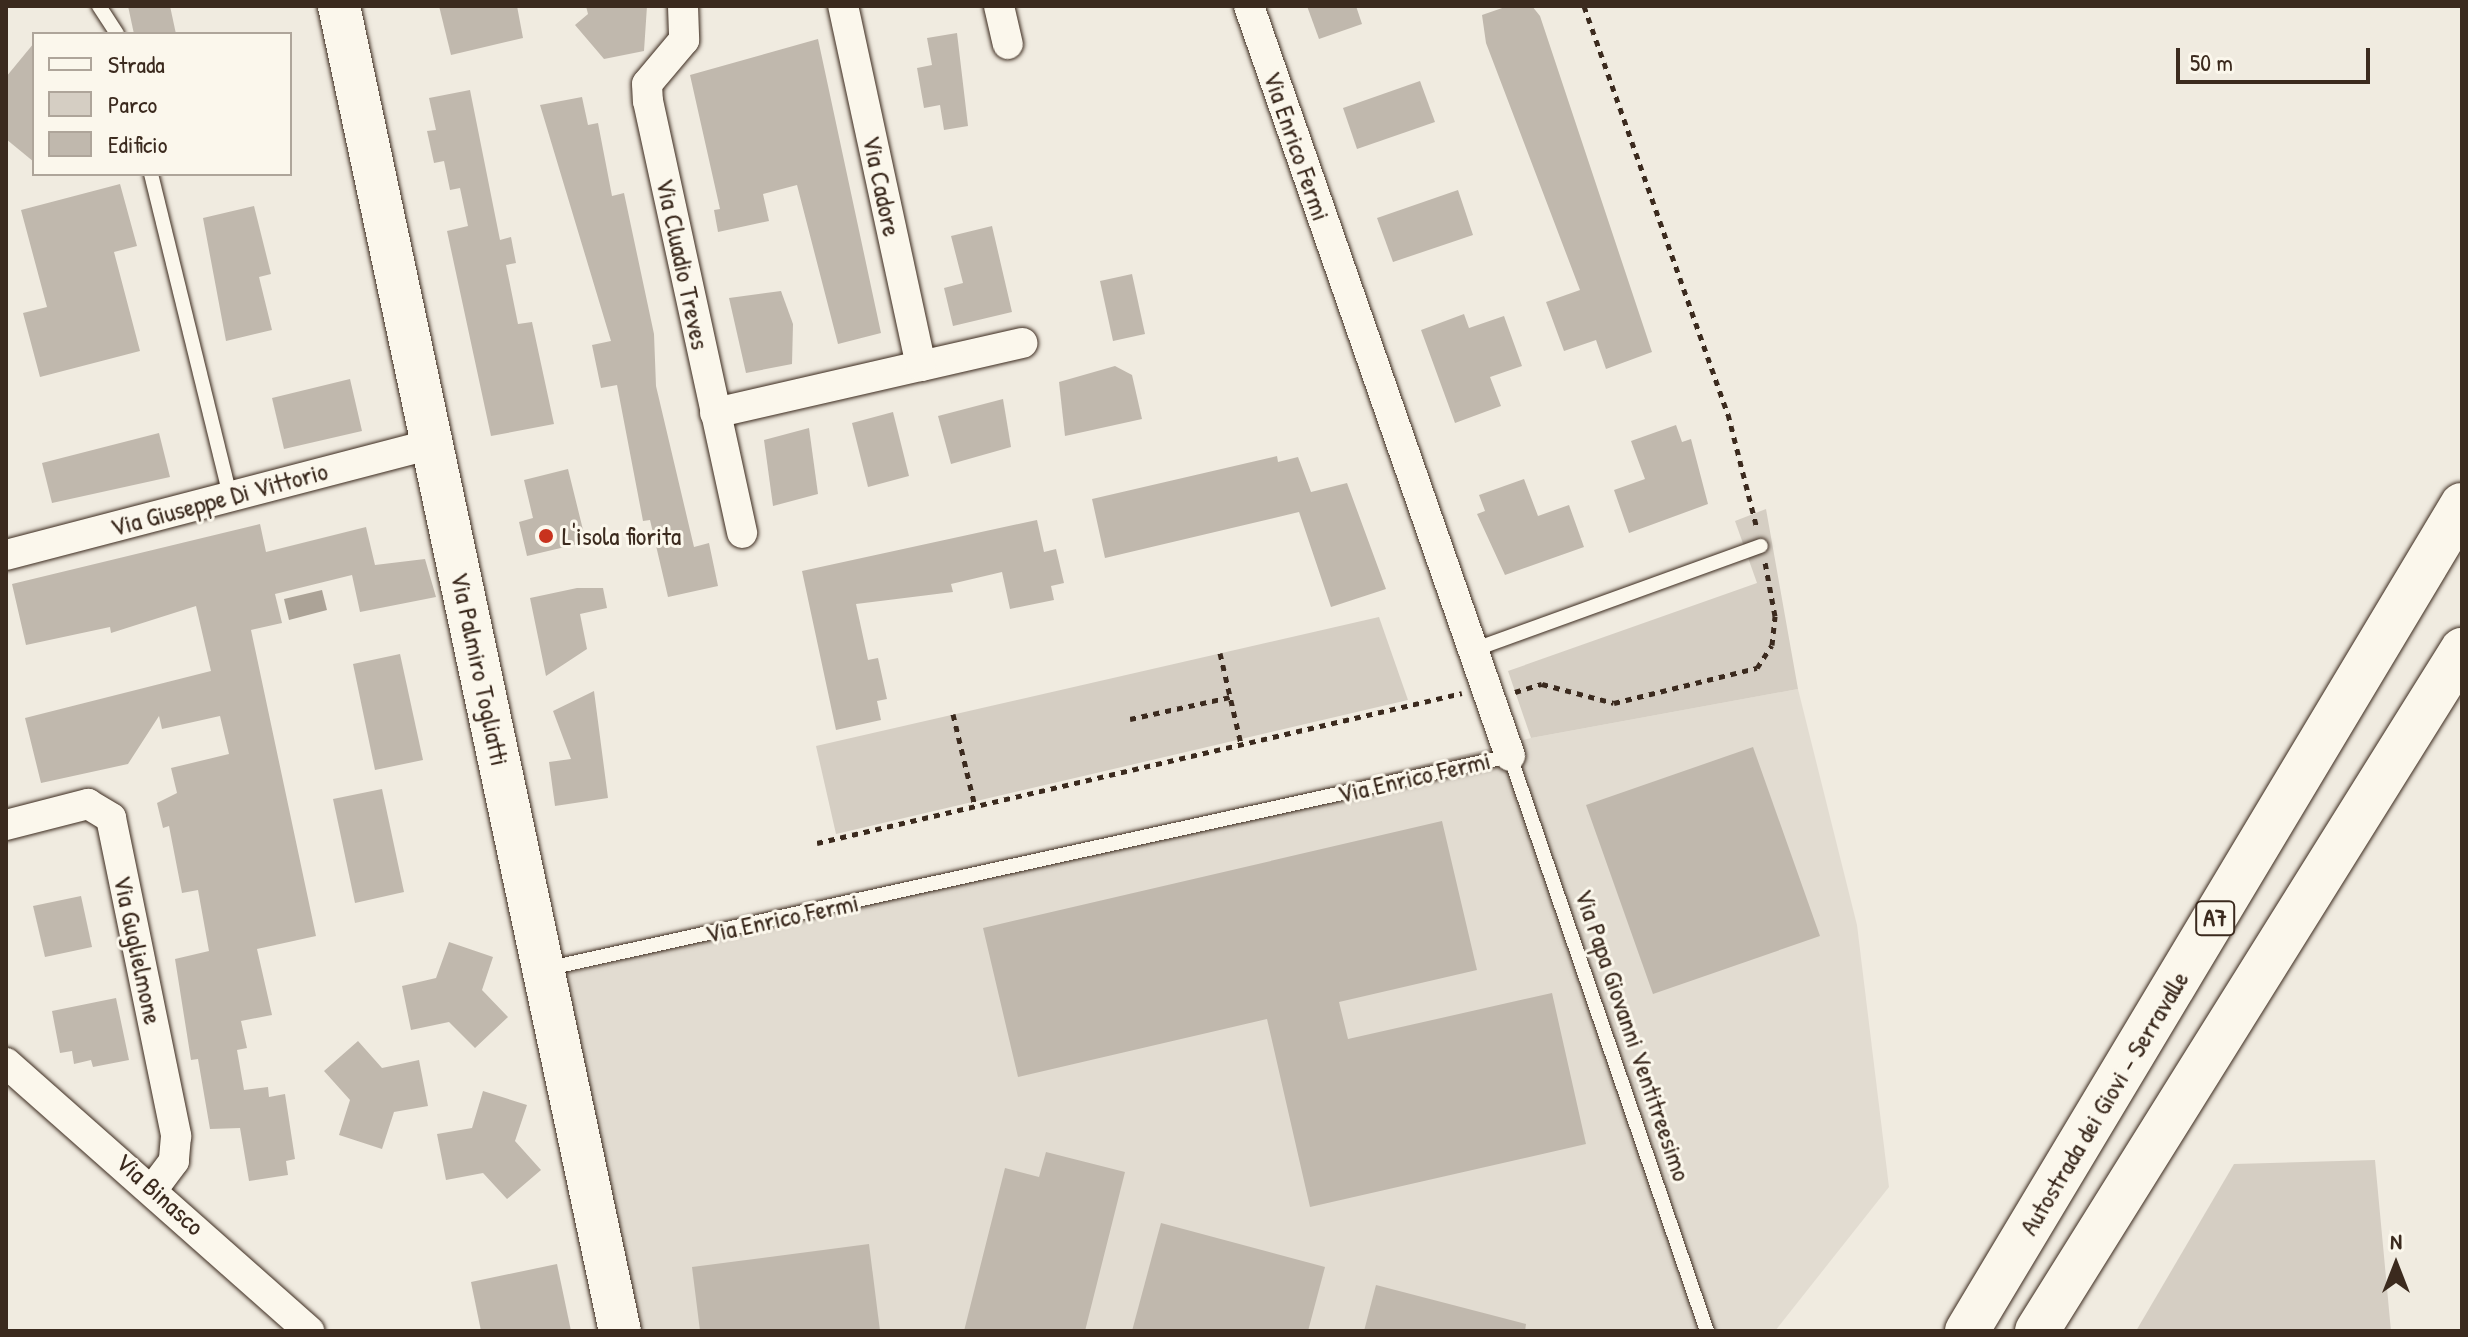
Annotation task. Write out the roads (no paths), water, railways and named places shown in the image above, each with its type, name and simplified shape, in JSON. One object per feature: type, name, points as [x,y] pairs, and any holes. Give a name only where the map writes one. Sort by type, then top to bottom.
[{"type":"highway","name":"Autostrada dei Giovi - Serravalle","points":[[1967,1331],[2462,505]]},
{"type":"highway","points":[[2037,1331],[2462,650]]},
{"type":"street","name":"Via Palmiro Togliatti","points":[[339,6],[620,1331]]},
{"type":"street","name":"Via Cluadio Treves","points":[[683,6],[684,40],[647,84],[648,101],[742,533]]},
{"type":"street","name":"Via Cadore","points":[[843,6],[921,366]]},
{"type":"street","points":[[999,6],[1008,44]]},
{"type":"street","name":"Via Enrico Fermi","points":[[1249,6],[1510,756]]},
{"type":"street","points":[[715,413],[1022,343]]},
{"type":"street","name":"Via Giuseppe Di Vittorio","points":[[6,555],[432,444]]},
{"type":"street","name":"Via Guglielmone","points":[[6,825],[88,804],[111,818],[176,1136],[174,1161],[154,1188]]},
{"type":"street","name":"Via Binasco","points":[[6,1063],[154,1188],[309,1331]]},
{"type":"lane","points":[[99,6],[116,32]]},
{"type":"lane","points":[[151,176],[230,495]]},
{"type":"lane","points":[[1473,650],[1761,546]]},
{"type":"lane","name":"Via Enrico Fermi","points":[[543,969],[1510,756]]},
{"type":"lane","name":"Via Papa Giovanni Ventitreesimo","points":[[1510,756],[1707,1331]]},
{"type":"place","name":"L'isola fiorita","points":[[546,536]]}]
